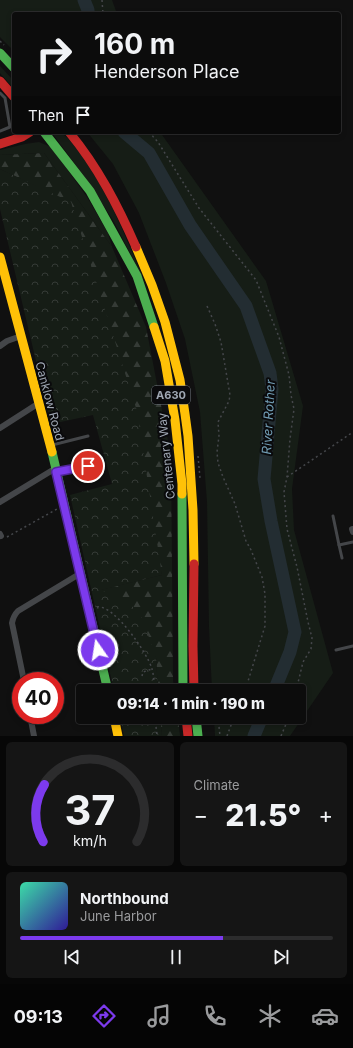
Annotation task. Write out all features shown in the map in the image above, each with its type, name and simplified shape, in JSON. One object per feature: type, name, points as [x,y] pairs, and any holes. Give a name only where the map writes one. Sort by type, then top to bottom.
[{"type":"main road","points":[[0,53],[12,66]]},
{"type":"main road","points":[[0,82],[12,95]]},
{"type":"main road","points":[[0,144],[13,141],[27,134]]},
{"type":"main road","name":"Centenary Way","points":[[46,134],[90,191],[137,276],[165,360],[175,420],[182,484],[183,684]]},
{"type":"main road","name":"Centenary Way","points":[[71,134],[96,168],[114,197],[127,225],[154,291],[177,368],[186,417],[193,510],[192,654],[194,684]]},
{"type":"main road","name":"Canklow Road","points":[[0,260],[40,403],[106,684]]},
{"type":"main road","points":[[115,724],[118,736]]},
{"type":"main road","points":[[187,724],[188,736]]},
{"type":"main road","points":[[197,724],[198,736]]},
{"type":"street","points":[[0,346],[21,336]]},
{"type":"street","points":[[0,428],[40,403]]},
{"type":"street","points":[[0,502],[56,470],[88,466],[85,452]]},
{"type":"street","points":[[22,672],[12,623],[14,614],[18,610],[80,573]]},
{"type":"street","points":[[32,724],[34,736]]},
{"type":"lane","points":[[0,93],[5,98],[10,127],[0,131]]},
{"type":"lane","points":[[50,445],[88,436]]},
{"type":"lane","points":[[333,516],[342,558]]},
{"type":"lane","points":[[339,545],[353,542]]},
{"type":"lane","points":[[336,650],[353,646]]},
{"type":"path","points":[[102,0],[103,12]]},
{"type":"path","points":[[151,134],[158,142],[199,208],[256,280],[279,337],[289,374],[294,409],[284,492],[287,529],[297,567],[312,638],[310,649],[302,662],[297,684]]},
{"type":"path","points":[[207,306],[221,342],[230,395],[229,401],[218,422],[219,436],[216,452],[218,463],[235,504],[246,541],[262,577],[265,594],[265,626],[247,684]]},
{"type":"path","points":[[287,477],[353,432]]},
{"type":"path","points":[[1,536],[64,505]]},
{"type":"path","points":[[89,609],[99,606],[104,608],[124,625],[145,653],[152,669],[154,684]]},
{"type":"path","points":[[142,676],[143,672],[152,669]]},
{"type":"path","points":[[156,724],[157,736]]},
{"type":"path","points":[[219,724],[220,736]]},
{"type":"path","points":[[227,736],[231,724]]},
{"type":"path","points":[[281,736],[286,724]]},
{"type":"green space","points":[[0,0],[112,0],[116,11],[12,12],[12,49],[0,37]]},
{"type":"green space","points":[[0,66],[12,79],[12,87],[0,73]]},
{"type":"green space","points":[[53,134],[63,134],[70,140],[91,170],[116,215],[143,278],[114,222],[90,184]]},
{"type":"green space","points":[[89,134],[161,134],[266,281],[303,406],[292,489],[294,530],[333,673],[306,713],[306,684],[212,684],[209,627],[207,502],[200,412],[185,339],[166,283],[139,213],[113,164]]},
{"type":"green space","points":[[39,142],[51,147],[87,197],[108,233],[112,247],[44,153],[0,155],[0,150]]},
{"type":"green space","points":[[44,153],[112,247],[146,327],[171,457],[174,684],[158,684],[156,657],[100,590],[162,575],[71,203],[0,169],[0,155]]},
{"type":"green space","points":[[0,169],[71,202],[137,411],[162,575],[101,590],[139,610],[156,657],[158,684],[112,684],[70,495],[112,484],[93,415],[51,424],[0,209]]},
{"type":"green space","points":[[121,724],[161,724],[162,736],[124,736]]},
{"type":"green space","points":[[161,724],[179,724],[180,736],[162,736]]},
{"type":"green space","points":[[214,724],[298,724],[290,736],[215,736]]},
{"type":"waterway","name":"River Rother","points":[[84,0],[88,12]]},
{"type":"waterway","name":"River Rother","points":[[126,134],[149,153],[190,225],[246,306],[270,373],[272,389],[264,479],[271,521],[295,632],[290,652],[277,684]]},
{"type":"waterway","name":"River Rother","points":[[254,736],[259,724]]},
{"type":"traffic: fast","points":[[0,53],[12,66]]},
{"type":"traffic: fast","points":[[46,134],[90,191],[137,276],[154,327]]},
{"type":"traffic: fast","points":[[52,452],[106,684]]},
{"type":"traffic: fast","points":[[182,494],[183,684]]},
{"type":"traffic: fast","points":[[197,724],[198,736]]},
{"type":"traffic: slow","points":[[136,247],[152,285],[165,322],[180,380],[188,436],[193,510],[194,564]]},
{"type":"traffic: slow","points":[[0,257],[52,452]]},
{"type":"traffic: slow","points":[[154,327],[165,361],[175,420],[182,494]]},
{"type":"traffic: slow","points":[[115,724],[118,736]]},
{"type":"traffic: jam","points":[[0,81],[12,95]]},
{"type":"traffic: jam","points":[[0,144],[27,134]]},
{"type":"traffic: jam","points":[[71,134],[107,187],[136,247]]},
{"type":"traffic: jam","points":[[194,564],[194,684]]},
{"type":"traffic: jam","points":[[187,724],[188,736]]},
{"type":"route","points":[[88,466],[56,472],[98,650]]}]
